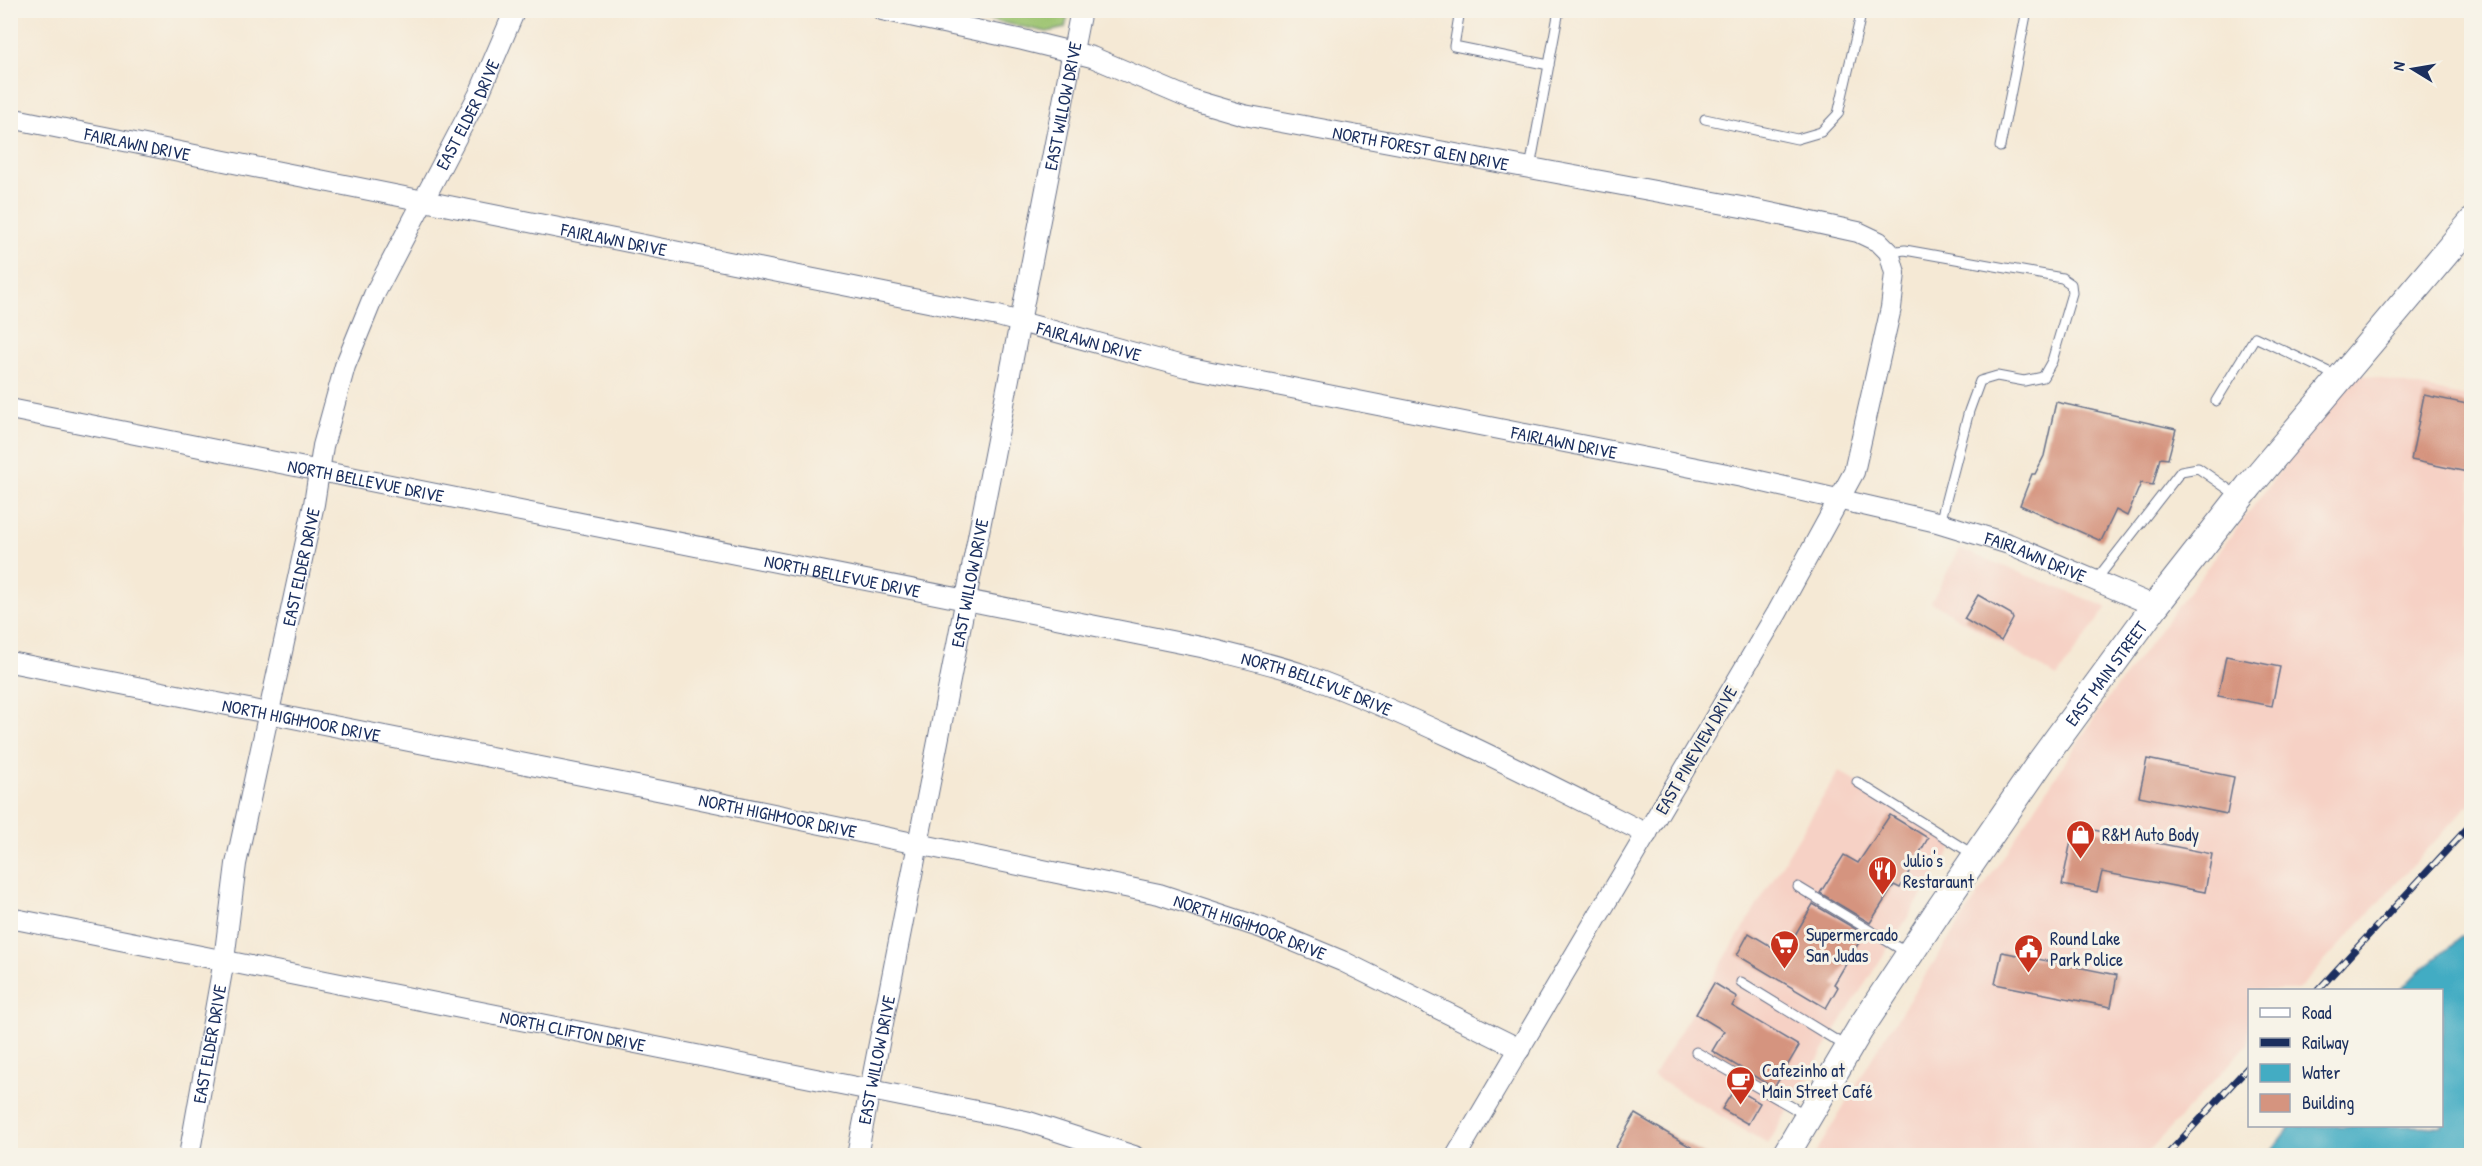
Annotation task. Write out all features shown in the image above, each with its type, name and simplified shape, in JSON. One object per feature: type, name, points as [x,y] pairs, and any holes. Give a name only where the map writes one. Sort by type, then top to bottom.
[{"type":"main road","name":"EAST MAIN STREET","points":[[1785,1155],[1849,1048],[1976,856],[2048,752],[2155,606],[2240,498],[2472,222]]},
{"type":"street","name":"EAST ELDER DRIVE","points":[[189,1155],[224,960],[236,864],[323,446],[345,366],[374,295],[480,94],[515,10]]},
{"type":"street","name":"NORTH FOREST GLEN DRIVE","points":[[882,10],[1092,57],[1193,100],[1245,115],[1752,209],[1858,232],[1879,242],[1889,252]]},
{"type":"street","name":"EAST WILLOW DRIVE","points":[[857,1155],[872,1089],[1082,10]]},
{"type":"street","name":"FAIRLAWN DRIVE","points":[[10,118],[424,199],[998,316],[1186,367],[1742,477],[1940,523],[2009,543],[2155,606]]},
{"type":"street","name":"EAST PINEVIEW DRIVE","points":[[1456,1155],[1777,613],[1854,471],[1887,326],[1895,273],[1889,252]]},
{"type":"street","name":"NORTH BELLEVUE DRIVE","points":[[10,409],[1206,648],[1296,673],[1462,741],[1647,834]]},
{"type":"street","name":"NORTH HIGHMOOR DRIVE","points":[[10,662],[1159,894],[1262,928],[1342,961],[1520,1049]]},
{"type":"street","name":"NORTH CLIFTON DRIVE","points":[[10,918],[1026,1121],[1134,1155]]},
{"type":"lane","points":[[1460,10],[1454,46],[1549,66]]},
{"type":"lane","points":[[1530,168],[1559,10]]},
{"type":"lane","points":[[1705,119],[1797,140],[1821,132],[1838,114],[1860,19],[1857,10]]},
{"type":"lane","points":[[2000,147],[2027,10]]},
{"type":"lane","points":[[1889,252],[1905,250],[2062,278],[2071,284],[2072,293],[2052,361],[2043,377],[2024,381],[1997,376],[1980,381],[1969,411],[1940,523]]},
{"type":"lane","points":[[2216,401],[2255,337],[2340,378]]},
{"type":"lane","points":[[2096,580],[2181,471],[2198,468],[2240,498]]},
{"type":"lane","points":[[1857,782],[1976,856]]},
{"type":"lane","points":[[1798,886],[1910,954]]},
{"type":"lane","points":[[1742,982],[1849,1048]]},
{"type":"lane","points":[[1696,1052],[1808,1116]]},
{"type":"shaded area","points":[[2354,373],[2471,398],[2471,802],[2299,989],[2248,989],[2248,1044],[2145,1155],[1814,1156],[1881,1043],[2098,712]]},
{"type":"shaded area","points":[[1960,549],[2107,607],[2057,677],[1931,602]]},
{"type":"shaded area","points":[[1839,771],[1955,844],[1843,1018],[1768,1144],[1653,1076]]},
{"type":"green space","points":[[1069,10],[1065,28],[1047,32],[947,11]]},
{"type":"water","points":[[2471,936],[2471,1155],[2268,1155],[2289,1127],[2443,1127],[2443,989],[2402,989],[2415,975],[2462,937]]},
{"type":"building","points":[[2424,395],[2472,405],[2472,473],[2411,460]]},
{"type":"building","points":[[2056,402],[2176,429],[2168,459],[2160,458],[2153,485],[2141,483],[2127,516],[2116,510],[2101,541],[2020,505],[2032,474],[2035,474],[2044,456]]},
{"type":"building","points":[[1978,595],[2011,614],[2013,619],[2001,641],[1964,619]]},
{"type":"building","points":[[2226,656],[2280,667],[2272,706],[2218,696]]},
{"type":"building","points":[[2147,759],[2234,777],[2227,814],[2139,796]]},
{"type":"building","points":[[1890,815],[1928,838],[1900,888],[1894,885],[1870,923],[1820,893],[1844,855],[1858,863]]},
{"type":"building","points":[[2074,826],[2212,854],[2205,892],[2102,872],[2097,892],[2062,885]]},
{"type":"building","points":[[1813,904],[1864,934],[1834,984],[1838,987],[1826,1008],[1737,955],[1749,933],[1784,954]]},
{"type":"building","points":[[2002,952],[2117,975],[2111,1007],[1995,984]]},
{"type":"building","points":[[1714,983],[1737,997],[1732,1006],[1799,1046],[1774,1088],[1712,1051],[1724,1031],[1696,1014]]},
{"type":"building","name":"Cafezinho at Main Street Café","points":[[1735,1088],[1760,1103],[1748,1124],[1722,1109]]},
{"type":"building","points":[[1635,1114],[1706,1156],[1611,1156]]},
{"type":"railway","points":[[2319,989],[2472,823]]},
{"type":"railway","points":[[2166,1156],[2248,1067]]},
{"type":"place","name":"R&M Auto Body","points":[[2081,860]]},
{"type":"place","name":"Julio's Restaraunt","points":[[1882,896]]},
{"type":"place","name":"Supermercado San Judas","points":[[1785,970]]},
{"type":"place","name":"Round Lake Park Police","points":[[2029,974]]},
{"type":"place","name":"Cafezinho at Main Street Café","points":[[1741,1106]]}]
